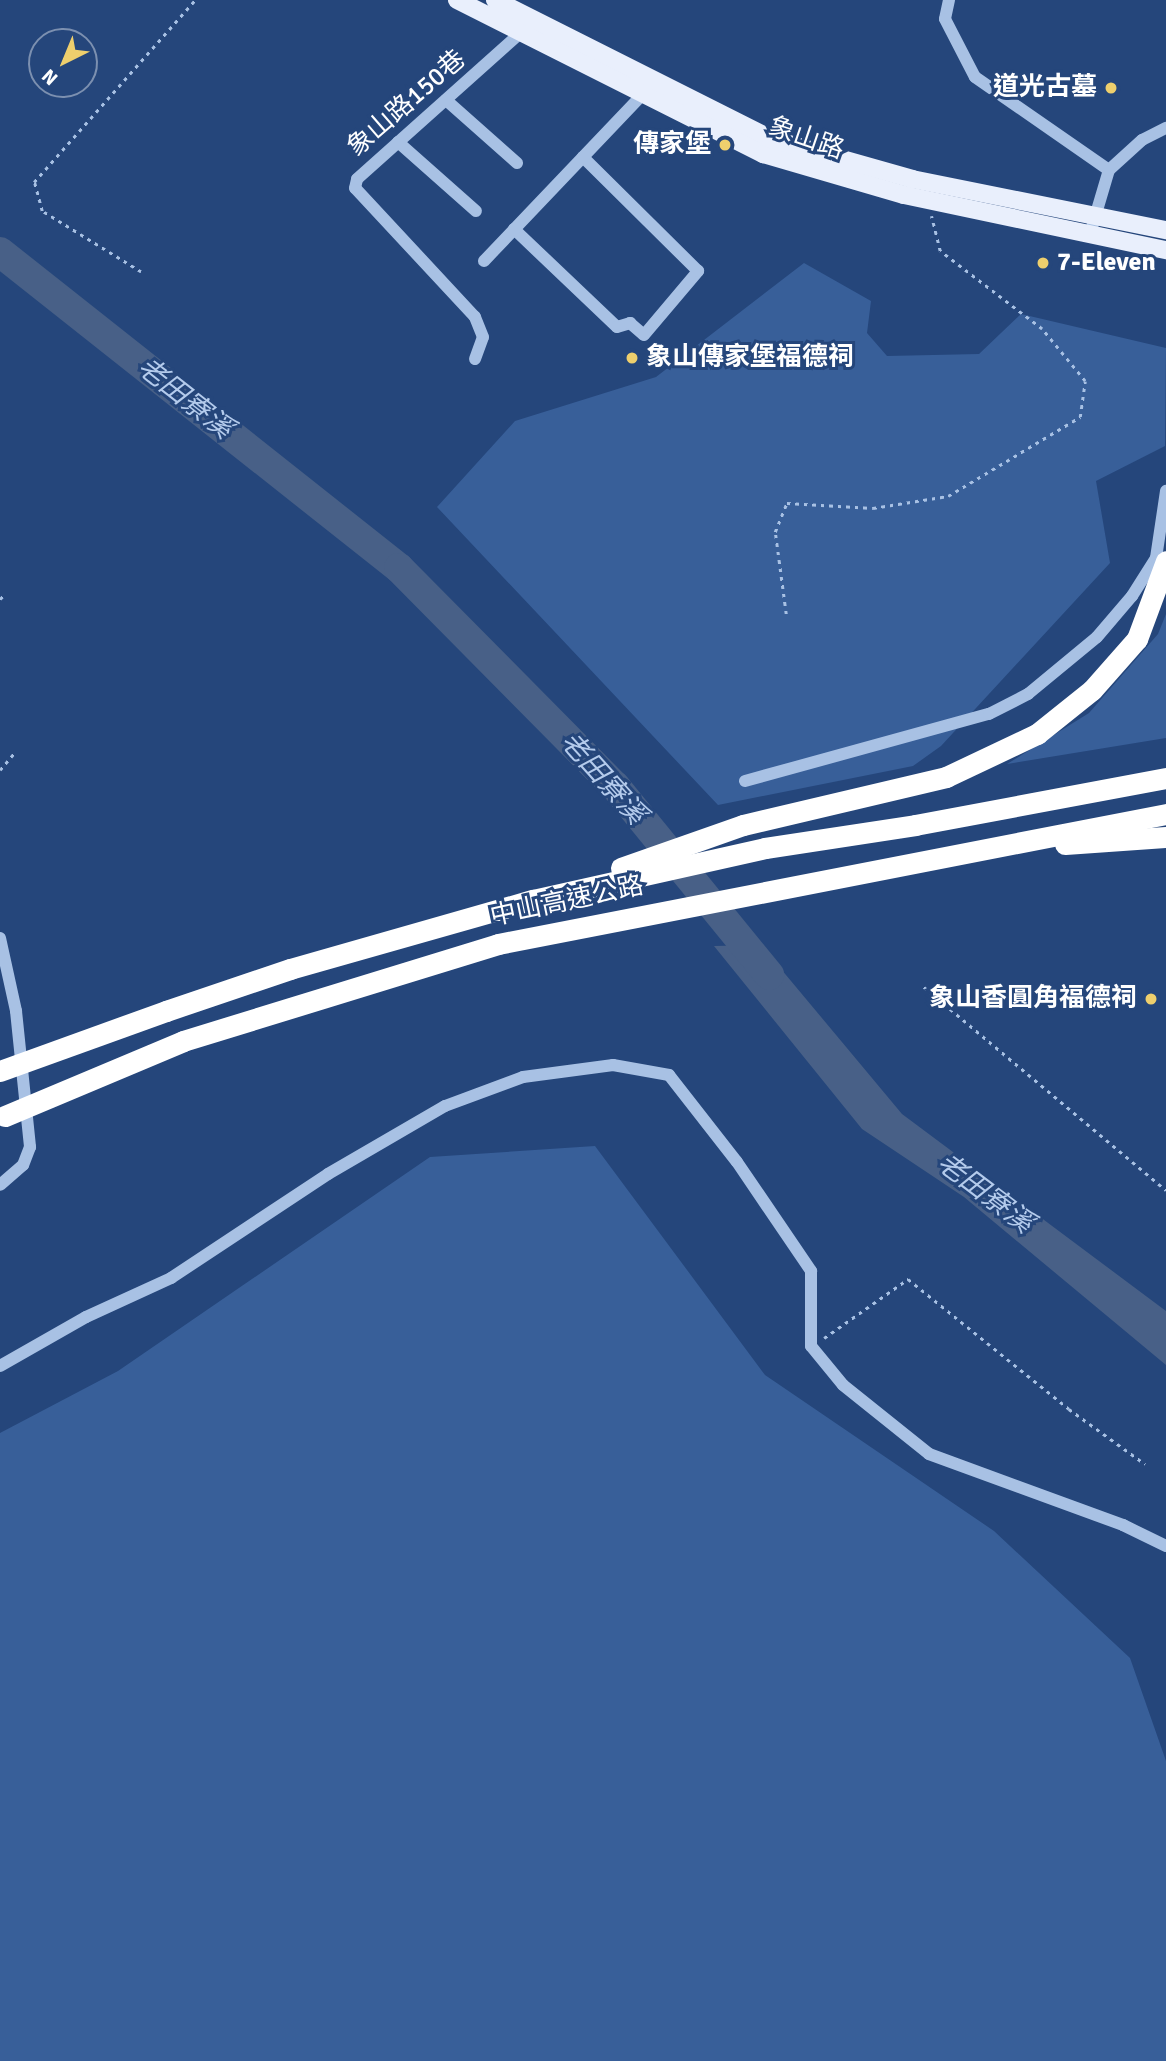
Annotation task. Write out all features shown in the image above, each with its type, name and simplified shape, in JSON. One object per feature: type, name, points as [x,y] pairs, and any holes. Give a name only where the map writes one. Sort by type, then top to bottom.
[{"type":"highway","points":[[533,900],[743,825],[946,777],[1037,734],[1091,690],[1137,639],[1166,561]]},
{"type":"highway","name":"中山高速公路","points":[[0,1071],[289,969],[533,900],[765,848],[915,825],[1166,778]]},
{"type":"highway","name":"中山高速公路","points":[[2,1117],[183,1041],[498,944],[794,884],[1166,814]]},
{"type":"highway","points":[[1010,845],[1128,843],[1166,837]]},
{"type":"main road","name":"象山路","points":[[457,0],[520,35],[771,139],[824,157],[980,194],[1166,230]]},
{"type":"main road","name":"象山路","points":[[495,0],[774,158],[933,202],[1166,250]]},
{"type":"street","points":[[949,0],[945,19],[975,77],[1109,170]]},
{"type":"street","name":"象山路150巷","points":[[475,359],[483,337],[475,317],[355,188],[357,178],[534,21]]},
{"type":"street","points":[[484,261],[648,89]]},
{"type":"street","points":[[446,100],[517,163]]},
{"type":"street","points":[[1090,234],[1109,170],[1142,140],[1166,128]]},
{"type":"street","points":[[398,142],[476,211]]},
{"type":"street","points":[[514,229],[617,327],[630,323],[644,335],[698,271],[583,158]]},
{"type":"street","points":[[745,781],[989,714],[1028,694],[1097,637],[1132,596],[1156,558],[1166,491]]},
{"type":"street","points":[[0,938],[16,1011],[30,1147],[23,1165],[0,1185]]},
{"type":"street","points":[[0,1366],[86,1317],[171,1278],[328,1174],[445,1105],[523,1077],[613,1065],[669,1075],[776,1218],[811,1271],[811,1346],[842,1385],[929,1454],[1123,1525],[1166,1546]]},
{"type":"path","points":[[141,272],[42,211],[34,182],[195,0]]},
{"type":"path","points":[[786,614],[775,532],[787,503],[873,508],[948,496],[1080,417],[1085,381],[1042,329],[940,251],[930,225],[933,202]]},
{"type":"path","points":[[0,598],[4,595]]},
{"type":"path","points":[[0,770],[16,751]]},
{"type":"path","points":[[924,986],[1166,1190]]},
{"type":"path","points":[[811,1346],[908,1279],[1069,1409],[1145,1464]]},
{"type":"shaded area","points":[[804,263],[871,301],[867,333],[887,356],[979,354],[1021,314],[1166,348],[1165,446],[1096,481],[1110,563],[941,746],[913,766],[718,805],[437,507],[515,421],[656,377]]},
{"type":"shaded area","points":[[1166,614],[1166,738],[1007,764],[1089,713],[1158,634]]},
{"type":"shaded area","points":[[595,1146],[765,1375],[994,1531],[1130,1658],[1166,1761],[1166,2061],[0,2061],[0,1433],[118,1371],[430,1157]]},
{"type":"water","name":"老田寮溪","points":[[761,945],[902,1114],[1166,1311],[1166,1365],[964,1197],[862,1129],[714,946]]},
{"type":"waterway","name":"老田寮溪","points":[[0,252],[399,568],[615,786],[769,975]]},
{"type":"place","name":"道光古墓","points":[[1111,88]]},
{"type":"place","name":"傳家堡","points":[[725,145]]},
{"type":"place","name":"7-Eleven","points":[[1043,263]]},
{"type":"place","name":"象山傳家堡福德祠","points":[[632,358]]},
{"type":"place","name":"象山香圓角福德祠","points":[[1151,999]]}]
